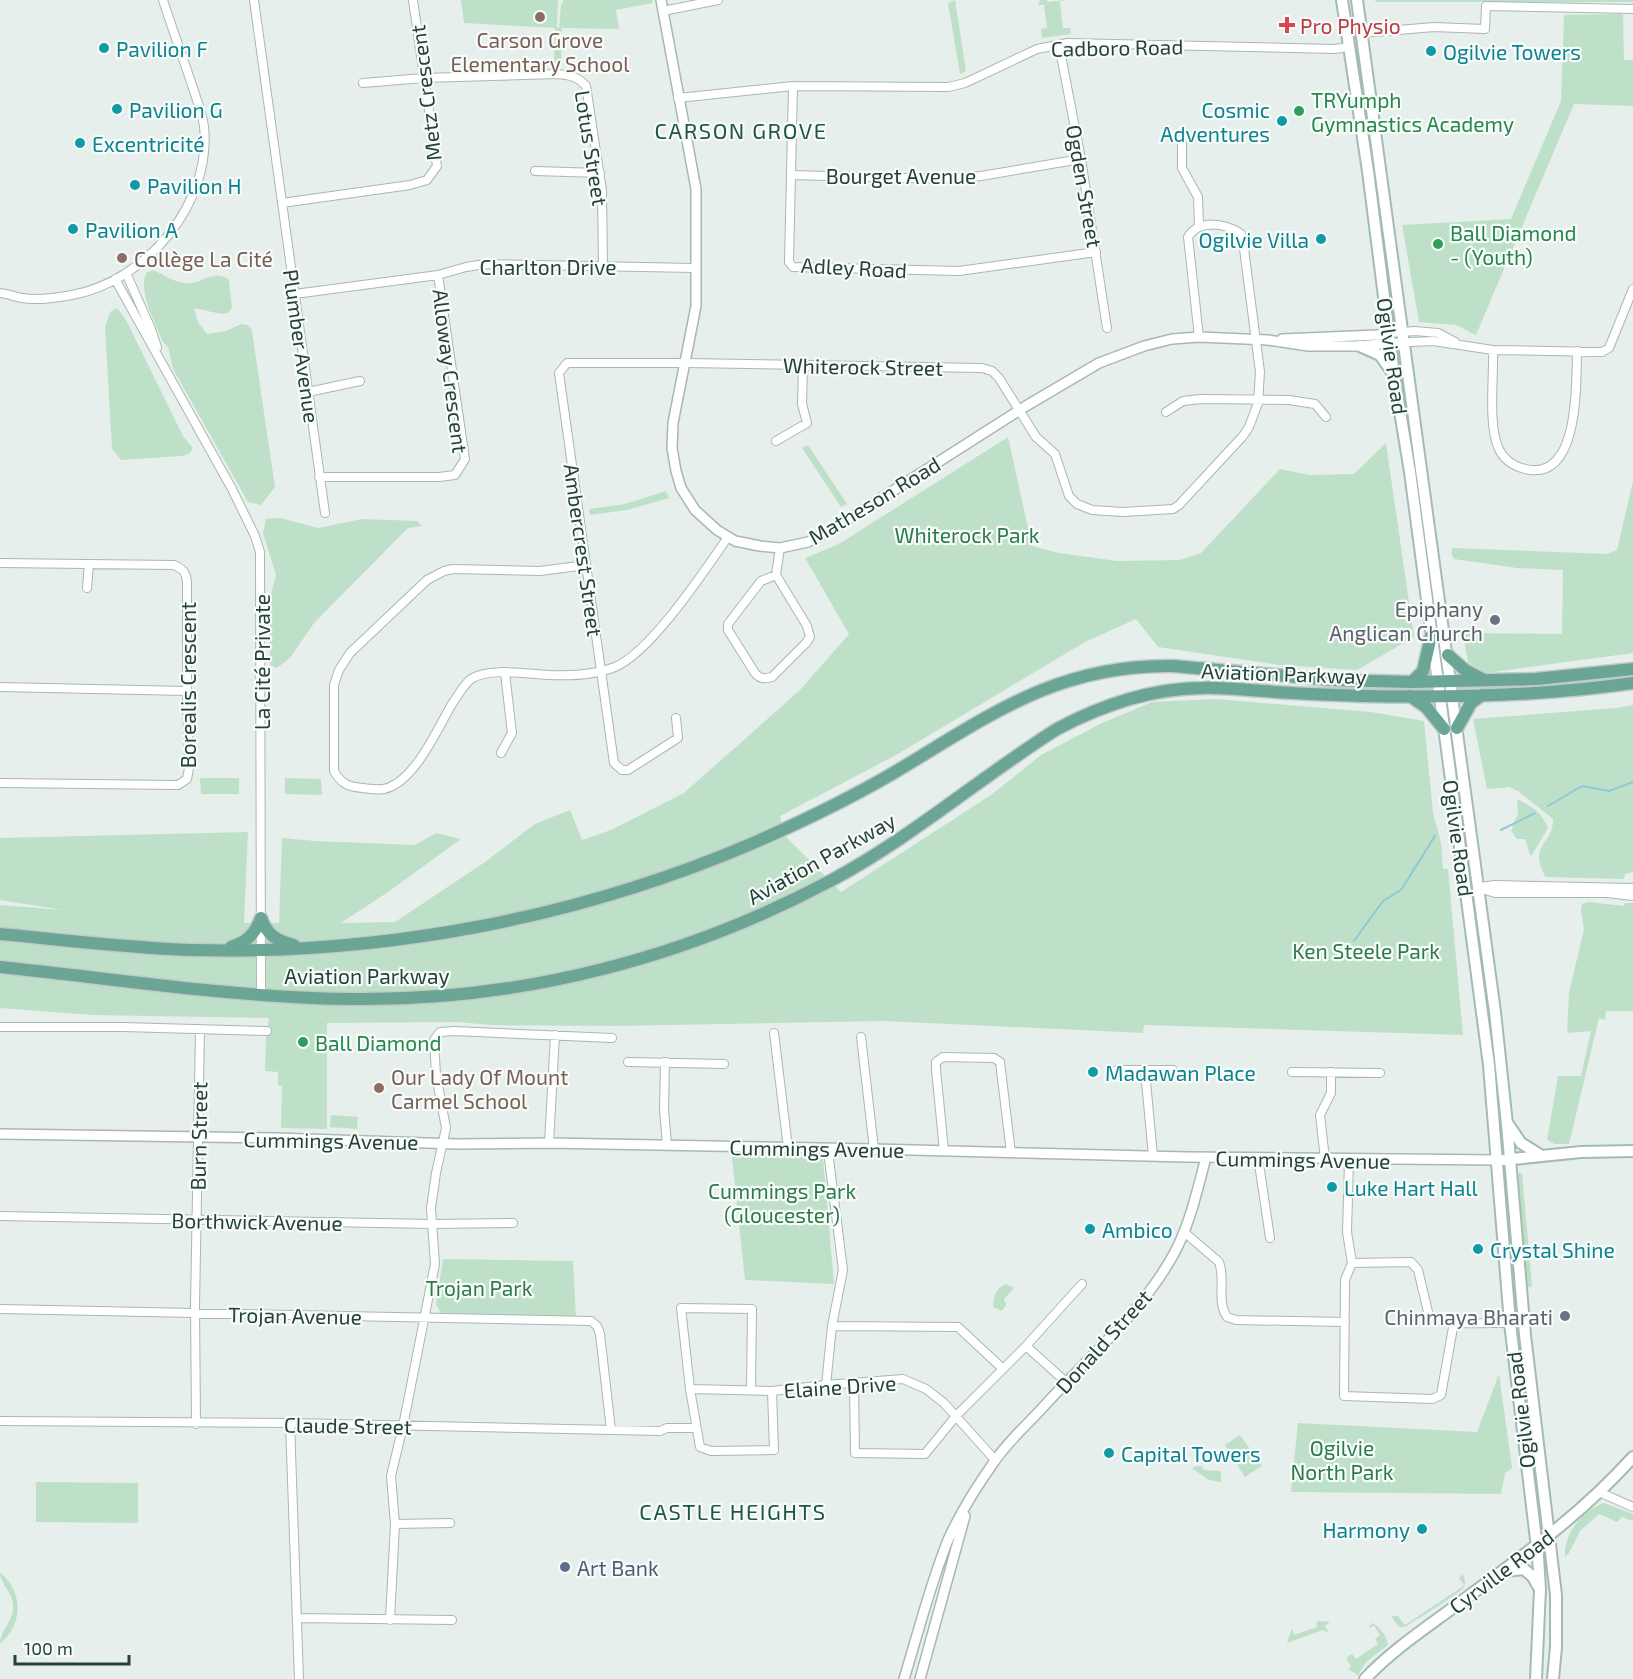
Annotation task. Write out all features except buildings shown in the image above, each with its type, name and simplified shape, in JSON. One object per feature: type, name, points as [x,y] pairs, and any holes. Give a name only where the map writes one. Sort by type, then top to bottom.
[{"type":"main road","name":"Ogilvie Road","points":[[1342,0],[1368,171],[1431,636],[1444,681],[1453,695],[1488,954],[1508,1124],[1509,1159],[1528,1366],[1556,1595],[1554,1679]]},
{"type":"main road","name":"Ogilvie Road","points":[[1357,0],[1448,655],[1439,696],[1489,1065],[1510,1323],[1537,1545],[1540,1589],[1536,1676]]},
{"type":"main road","points":[[1360,346],[1380,354],[1394,375]]},
{"type":"main road","points":[[1412,682],[1423,670],[1431,636]]},
{"type":"main road","points":[[1448,655],[1465,670],[1486,681]]},
{"type":"main road","name":"Aviation Parkway","points":[[0,934],[156,948],[223,950],[304,948],[400,939],[478,927],[584,902],[667,876],[750,844],[867,788],[1019,699],[1086,675],[1135,667],[1173,666],[1313,679],[1412,682],[1569,677],[1633,669]]},
{"type":"main road","name":"Aviation Parkway","points":[[0,967],[302,998],[374,999],[463,994],[578,975],[668,951],[753,918],[832,880],[911,832],[1057,729],[1087,713],[1125,699],[1200,688],[1325,695],[1439,696],[1567,691],[1633,683]]},
{"type":"main road","points":[[1458,728],[1471,703],[1482,695]]},
{"type":"main road","points":[[1410,696],[1426,707],[1444,729]]},
{"type":"main road","points":[[261,918],[266,931],[273,937],[304,948]]},
{"type":"main road","points":[[223,950],[239,945],[249,938],[261,918]]},
{"type":"main road","points":[[1476,957],[1488,954]]},
{"type":"main road","points":[[1508,1124],[1521,1143],[1540,1155]]},
{"type":"main road","name":"Cummings Avenue","points":[[1497,1160],[1581,1152],[1633,1151]]},
{"type":"main road","points":[[1515,1368],[1528,1366]]},
{"type":"main road","name":"Cyrville Road","points":[[1365,1679],[1401,1646],[1549,1536],[1599,1492],[1633,1457]]},
{"type":"main road","points":[[1503,1571],[1524,1569],[1533,1577],[1540,1589]]},
{"type":"main road","points":[[1556,1647],[1562,1679]]},
{"type":"street","points":[[0,293],[29,299],[57,298],[95,289],[126,273],[157,248],[179,221],[196,184],[203,160],[204,142],[202,116],[164,0]]},
{"type":"street","name":"Plumber Avenue","points":[[254,0],[319,477],[326,513]]},
{"type":"street","name":"Metz Crescent","points":[[282,203],[410,185],[427,180],[437,166],[413,0]]},
{"type":"street","name":"Matheson Road","points":[[661,0],[696,189],[696,306],[673,423],[672,448],[681,488],[695,510],[712,526],[743,544],[780,548],[808,542],[830,531],[1020,410],[1099,363],[1144,346],[1172,339],[1199,337],[1268,340],[1308,346],[1360,346],[1390,338]]},
{"type":"street","points":[[663,11],[718,0]]},
{"type":"street","points":[[1362,33],[1434,27],[1485,29],[1486,6],[1633,9]]},
{"type":"street","name":"Cadboro Road","points":[[678,98],[793,86],[948,87],[965,83],[1037,49],[1059,45],[1098,43],[1335,49],[1348,47]]},
{"type":"street","name":"Ogden Street","points":[[1059,45],[1081,159],[1107,328]]},
{"type":"street","name":"Lotus Street","points":[[363,83],[424,78],[556,74],[579,78],[586,86],[600,173],[603,266]]},
{"type":"street","name":"Adley Road","points":[[793,86],[789,262],[793,267],[960,271],[1096,252]]},
{"type":"street","points":[[1182,144],[1182,168],[1198,197],[1199,225],[1192,229],[1188,237],[1199,337]]},
{"type":"street","name":"Bourget Avenue","points":[[791,175],[945,179],[981,176],[1081,159]]},
{"type":"street","points":[[535,171],[600,173]]},
{"type":"street","name":"Whiterock Street","points":[[685,363],[982,368],[992,371],[999,378],[1038,441],[1050,449],[1058,460],[1069,496],[1077,504],[1092,510],[1167,511],[1179,505],[1233,448],[1249,427],[1258,399],[1260,372],[1241,234],[1231,227],[1199,225]]},
{"type":"street","name":"Charlton Drive","points":[[295,294],[438,274],[485,264],[695,268]]},
{"type":"street","name":"La Cité Private","points":[[126,273],[151,330],[159,355]]},
{"type":"street","name":"Alloway Crescent","points":[[319,477],[439,477],[455,475],[465,459],[438,274]]},
{"type":"street","name":"La Cité Private","points":[[115,279],[232,489],[255,536],[260,552],[261,994]]},
{"type":"street","points":[[1390,338],[1433,340],[1493,350],[1602,352],[1609,348],[1633,289]]},
{"type":"street","name":"Matheson Road","points":[[1268,340],[1309,336],[1377,335],[1390,338]]},
{"type":"street","points":[[1493,350],[1493,400],[1498,446],[1512,465],[1534,471],[1549,468],[1562,453],[1569,437],[1575,403],[1577,351]]},
{"type":"street","name":"Ambercrest Street","points":[[676,718],[678,738],[628,770],[617,767],[614,763],[559,373],[567,363],[576,362],[685,363]]},
{"type":"street","points":[[776,441],[807,423],[802,404],[803,365]]},
{"type":"street","points":[[308,392],[360,381]]},
{"type":"street","points":[[1166,412],[1183,401],[1258,399],[1315,404],[1326,417]]},
{"type":"street","points":[[586,565],[540,572],[453,569],[427,580],[350,653],[339,670],[334,685],[334,771],[339,781],[351,787],[376,790],[389,788],[399,782],[412,770],[464,686],[480,675],[505,673],[583,675],[624,662],[646,644],[674,611],[728,537]]},
{"type":"street","points":[[776,575],[761,581],[728,624],[728,630],[755,673],[759,678],[765,679],[771,677],[810,637],[807,626],[776,575],[780,548]]},
{"type":"street","name":"Borealis Crescent","points":[[0,563],[174,566],[182,569],[186,574],[189,768],[187,779],[178,786],[0,783]]},
{"type":"street","points":[[87,588],[89,564]]},
{"type":"street","points":[[501,753],[512,733],[505,673]]},
{"type":"street","points":[[0,687],[187,691]]},
{"type":"street","points":[[1479,888],[1495,885],[1633,888]]},
{"type":"street","points":[[1479,888],[1495,893],[1609,893],[1633,896]]},
{"type":"street","points":[[0,1027],[267,1031]]},
{"type":"street","name":"Burn Street","points":[[196,1424],[195,1314],[200,1029]]},
{"type":"street","points":[[390,1620],[395,1524],[391,1476],[435,1264],[431,1208],[446,1128],[436,1075],[433,1045],[435,1036],[440,1032],[612,1038]]},
{"type":"street","points":[[774,1033],[788,1148]]},
{"type":"street","points":[[549,1143],[555,1035]]},
{"type":"street","points":[[861,1037],[874,1149]]},
{"type":"street","points":[[944,1151],[936,1062],[943,1057],[994,1058],[1000,1062],[1011,1153]]},
{"type":"street","points":[[628,1062],[724,1064]]},
{"type":"street","points":[[665,1062],[664,1109],[667,1145]]},
{"type":"street","points":[[1117,1070],[1173,1070]]},
{"type":"street","points":[[1145,1071],[1153,1156]]},
{"type":"street","points":[[1292,1072],[1380,1073]]},
{"type":"street","points":[[1325,1159],[1320,1115],[1331,1093],[1331,1072]]},
{"type":"street","name":"Cummings Avenue","points":[[0,1134],[667,1145],[1349,1160],[1497,1160]]},
{"type":"street","points":[[826,1385],[832,1326],[843,1270],[829,1159],[830,1150]]},
{"type":"street","name":"Donald Street","points":[[904,1679],[934,1577],[949,1538],[967,1505],[995,1460],[1149,1292],[1164,1270],[1184,1232],[1206,1157]]},
{"type":"street","points":[[1258,1157],[1270,1238]]},
{"type":"street","points":[[1349,1160],[1347,1232],[1352,1263],[1345,1280],[1344,1396],[1432,1399],[1441,1395],[1454,1322]]},
{"type":"street","name":"Borthwick Avenue","points":[[0,1216],[196,1221],[513,1223]]},
{"type":"street","points":[[1184,1232],[1219,1262],[1222,1269],[1222,1311],[1227,1317],[1236,1320],[1345,1322]]},
{"type":"street","points":[[1352,1263],[1411,1262],[1418,1270],[1430,1316],[1435,1319],[1454,1322],[1510,1323]]},
{"type":"street","points":[[854,1384],[855,1453],[925,1454],[956,1416],[1026,1346],[1082,1284]]},
{"type":"street","points":[[751,1390],[752,1309],[681,1308],[695,1428],[700,1448],[705,1450],[774,1450],[772,1392]]},
{"type":"street","name":"Trojan Avenue","points":[[0,1309],[591,1321],[597,1326],[600,1334],[611,1430]]},
{"type":"street","points":[[832,1326],[958,1327],[1002,1368]]},
{"type":"street","points":[[1026,1346],[1066,1382]]},
{"type":"street","name":"Elaine Drive","points":[[690,1389],[772,1392],[903,1379],[926,1389],[944,1402],[995,1460]]},
{"type":"street","name":"Claude Street","points":[[0,1421],[290,1423],[660,1431],[667,1428],[695,1428]]},
{"type":"street","points":[[290,1423],[299,1679]]},
{"type":"street","points":[[1599,1492],[1633,1507]]},
{"type":"street","name":"Donald Street","points":[[920,1679],[967,1505]]},
{"type":"street","points":[[395,1524],[450,1523]]},
{"type":"street","points":[[297,1618],[452,1620]]},
{"type":"green space","name":"Carson Grove Elementary School","points":[[461,0],[558,0],[557,28],[559,28],[561,5],[564,0],[652,0],[653,3],[616,10],[619,29],[562,28],[561,63],[554,63],[555,28],[464,23]]},
{"type":"green space","points":[[955,0],[966,71],[960,74],[948,3]]},
{"type":"green space","points":[[1040,0],[1048,2],[1066,0],[1060,2],[1063,28],[1070,28],[1071,34],[1042,38],[1041,29],[1047,28],[1044,5],[1038,5]]},
{"type":"green space","points":[[1375,0],[1633,0],[1633,2],[1376,2]]},
{"type":"green space","points":[[1623,14],[1624,60],[1633,60],[1633,106],[1574,104],[1476,335],[1456,325],[1419,322],[1402,225],[1511,219],[1561,101],[1564,15]]},
{"type":"green space","points":[[153,270],[172,280],[184,283],[218,275],[229,280],[232,308],[228,313],[221,314],[194,308],[198,322],[207,334],[226,331],[241,324],[248,325],[252,331],[275,487],[261,505],[248,502],[173,369],[168,347],[163,342],[152,317],[144,289],[146,273]]},
{"type":"green space","points":[[117,308],[126,320],[183,436],[193,448],[189,454],[121,460],[112,449],[105,327],[110,312]]},
{"type":"green space","points":[[1008,437],[1032,546],[1059,553],[1117,561],[1180,560],[1201,553],[1280,469],[1309,475],[1354,474],[1386,443],[1414,637],[1357,670],[1280,665],[1158,647],[1136,619],[1085,642],[896,755],[780,816],[784,835],[841,892],[991,795],[1041,755],[1102,723],[1152,702],[1215,699],[1371,712],[1424,721],[1433,813],[1441,843],[1443,869],[1448,869],[1463,1035],[1144,1025],[1143,1033],[884,1021],[616,1026],[491,1025],[457,1022],[327,1023],[327,1129],[281,1128],[282,1086],[278,1085],[278,1072],[265,1071],[269,1018],[93,1015],[0,1008],[0,905],[63,910],[0,900],[0,838],[248,832],[244,923],[279,923],[282,838],[415,845],[436,833],[461,839],[341,923],[395,922],[485,862],[535,824],[570,810],[582,840],[611,830],[684,793],[800,690],[849,634],[805,558],[839,544]]},
{"type":"green space","points":[[808,445],[847,504],[841,507],[802,448]]},
{"type":"green space","points":[[1633,481],[1633,653],[1486,673],[1468,662],[1463,633],[1562,634],[1563,570],[1517,568],[1454,559],[1451,553],[1453,548],[1607,554],[1617,550]]},
{"type":"green space","points":[[666,491],[669,498],[627,510],[590,515],[589,509],[625,504]]},
{"type":"green space","points":[[281,518],[318,528],[362,519],[417,521],[422,526],[408,528],[314,623],[290,658],[277,668],[270,665],[270,597],[276,575],[263,533],[266,519]]},
{"type":"green space","points":[[1633,705],[1633,872],[1625,874],[1624,879],[1545,877],[1539,857],[1551,831],[1553,819],[1518,791],[1509,787],[1487,789],[1473,719]]},
{"type":"green space","points":[[200,778],[239,778],[239,794],[201,794]]},
{"type":"green space","points":[[285,778],[321,779],[322,795],[285,794]]},
{"type":"green space","points":[[1517,799],[1536,810],[1548,828],[1532,855],[1530,855],[1525,839],[1517,839],[1511,831],[1518,813]]},
{"type":"green space","points":[[1588,902],[1624,906],[1625,903],[1633,903],[1633,1011],[1606,1011],[1605,1020],[1599,1018],[1569,1144],[1555,1144],[1547,1140],[1558,1076],[1581,1076],[1591,1031],[1567,1033],[1569,993],[1584,929],[1582,904]]},
{"type":"green space","points":[[331,1115],[358,1117],[357,1129],[330,1127]]},
{"type":"green space","name":"Cummings Park (Gloucester)","points":[[787,1154],[823,1158],[834,1284],[745,1280],[732,1157]]},
{"type":"green space","points":[[1518,1173],[1522,1173],[1532,1286],[1527,1288],[1525,1287]]},
{"type":"green space","name":"Trojan Park","points":[[443,1259],[573,1261],[576,1317],[441,1313],[436,1304]]},
{"type":"green space","points":[[1006,1284],[1014,1288],[1004,1299],[1006,1305],[1002,1311],[993,1307],[994,1299],[997,1290]]},
{"type":"green space","name":"Ogilvie North Park","points":[[1499,1374],[1512,1468],[1505,1473],[1501,1494],[1291,1492],[1298,1423],[1477,1432]]},
{"type":"green space","points":[[1240,1435],[1262,1466],[1245,1477],[1225,1445]]},
{"type":"green space","points":[[1202,1466],[1204,1470],[1221,1471],[1221,1482],[1209,1480],[1193,1469],[1193,1467]]},
{"type":"green space","points":[[36,1482],[138,1483],[138,1523],[36,1522]]},
{"type":"green space","points":[[1604,1503],[1633,1514],[1633,1521],[1622,1517],[1617,1522],[1599,1514],[1580,1531],[1565,1557],[1567,1540],[1581,1517]]},
{"type":"green space","points":[[0,1572],[13,1589],[18,1608],[13,1627],[0,1644],[2,1634],[12,1615],[13,1603]]},
{"type":"green space","points":[[1463,1574],[1465,1584],[1460,1591],[1405,1627],[1399,1627],[1391,1616],[1398,1616],[1405,1625],[1462,1587],[1464,1585],[1459,1578]]},
{"type":"green space","points":[[1317,1621],[1330,1622],[1325,1626],[1329,1633],[1323,1630],[1287,1643],[1292,1628],[1294,1635],[1317,1627]]},
{"type":"green space","points":[[1372,1623],[1382,1632],[1388,1645],[1366,1662],[1358,1675],[1348,1669],[1351,1666],[1346,1658],[1352,1654],[1356,1659],[1378,1644],[1375,1639],[1380,1635],[1374,1626],[1368,1628]]},
{"type":"waterway","points":[[1548,806],[1582,786],[1609,791],[1633,782]]},
{"type":"waterway","points":[[1501,830],[1535,813]]},
{"type":"waterway","points":[[1354,941],[1383,901],[1401,890],[1435,836]]},
{"type":"place","name":"Carson Grove Elementary School","points":[[540,17]]},
{"type":"place","name":"Pro Physio","points":[[1287,25]]},
{"type":"place","name":"Pavilion F","points":[[104,48]]},
{"type":"place","name":"Ogilvie Towers","points":[[1431,51]]},
{"type":"place","name":"Pavilion G","points":[[117,109]]},
{"type":"place","name":"TRYumph Gymnastics Academy","points":[[1299,111]]},
{"type":"place","name":"Cosmic Adventures","points":[[1282,121]]},
{"type":"place","name":"Excentricité","points":[[80,143]]},
{"type":"place","name":"Pavilion H","points":[[135,185]]},
{"type":"place","name":"Pavilion A","points":[[73,229]]},
{"type":"place","name":"Ogilvie Villa","points":[[1321,239]]},
{"type":"place","name":"Ball Diamond - (Youth)","points":[[1438,244]]},
{"type":"place","name":"Collège La Cité","points":[[122,258]]},
{"type":"place","name":"Epiphany Anglican Church","points":[[1495,620]]},
{"type":"place","name":"Ball Diamond","points":[[303,1042]]},
{"type":"place","name":"Madawan Place","points":[[1093,1072]]},
{"type":"place","name":"Our Lady Of Mount Carmel School","points":[[379,1088]]},
{"type":"place","name":"Luke Hart Hall","points":[[1332,1187]]},
{"type":"place","name":"Ambico","points":[[1090,1229]]},
{"type":"place","name":"Crystal Shine","points":[[1478,1249]]},
{"type":"place","name":"Chinmaya Bharati","points":[[1565,1316]]},
{"type":"place","name":"Capital Towers","points":[[1109,1453]]},
{"type":"place","name":"Harmony","points":[[1422,1529]]},
{"type":"place","name":"Art Bank","points":[[565,1567]]},
{"type":"district","name":"CARSON GROVE","points":[[741,130]]},
{"type":"district","name":"CASTLE HEIGHTS","points":[[733,1511]]},
{"type":"park label","name":"Whiterock Park","points":[[967,534]]},
{"type":"park label","name":"Ken Steele Park","points":[[1366,950]]}]
